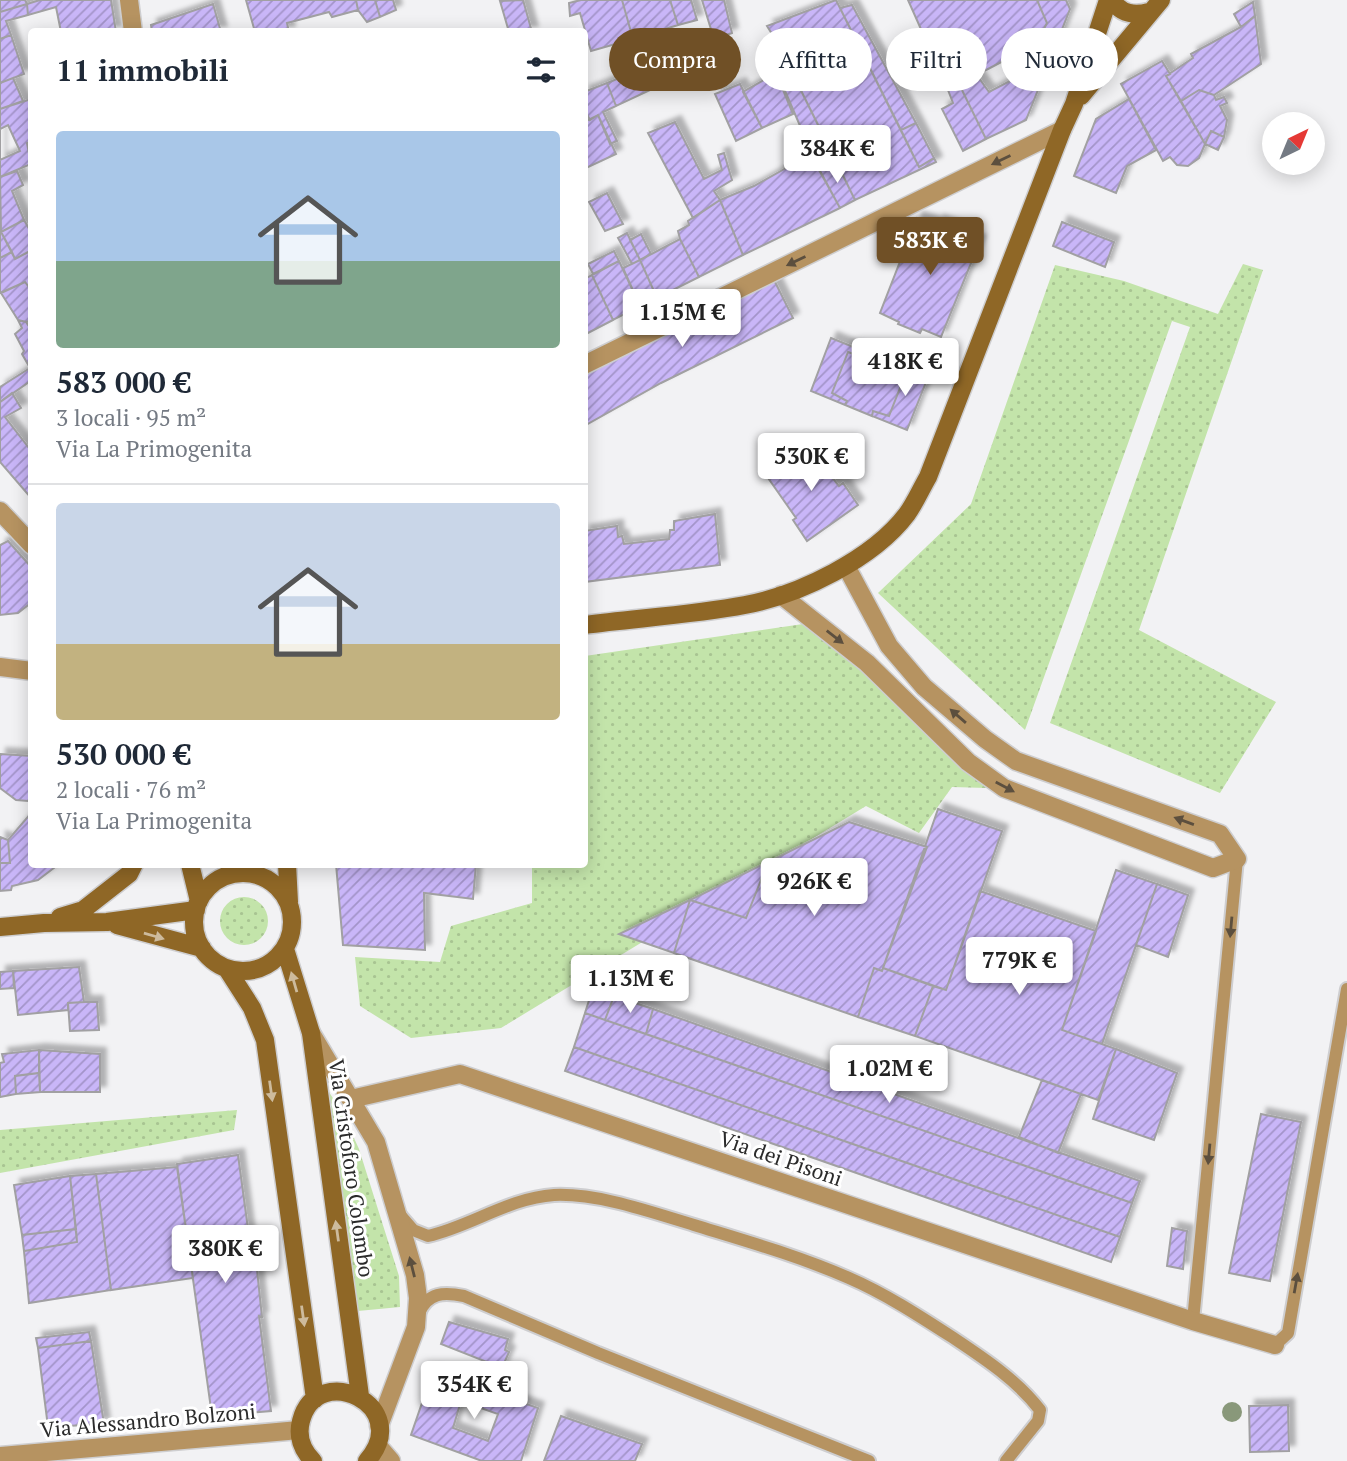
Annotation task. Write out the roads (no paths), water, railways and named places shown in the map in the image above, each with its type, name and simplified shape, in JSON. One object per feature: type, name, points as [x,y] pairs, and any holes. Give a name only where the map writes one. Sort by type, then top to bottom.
[{"type":"main road","points":[[588,625],[747,605],[781,594],[846,566],[872,549],[906,515],[928,477],[1074,104],[1110,0],[1130,14],[1155,6]]},
{"type":"main road","points":[[1074,104],[1155,6]]},
{"type":"main road","points":[[44,923],[83,910],[129,874],[132,868]]},
{"type":"main road","points":[[191,868],[197,905]]},
{"type":"main road","points":[[287,868],[292,927],[285,950],[274,961],[259,969],[243,971],[227,968],[212,960],[195,933],[194,917],[197,905],[208,888],[220,878],[236,873],[252,873],[267,879],[280,889],[289,902]]},
{"type":"main road","points":[[0,927],[107,922],[197,905]]},
{"type":"main road","points":[[107,922],[202,948]]},
{"type":"main road","name":"Via Cristoforo Colombo","points":[[285,950],[311,1033],[360,1396]]},
{"type":"main road","points":[[227,968],[252,1008],[265,1041],[315,1399]]},
{"type":"main road","points":[[313,1461],[304,1451],[299,1430],[301,1418],[315,1399],[336,1391],[360,1396],[373,1409],[379,1426],[378,1446],[367,1461]]},
{"type":"street","points":[[130,0],[133,28]]},
{"type":"street","points":[[588,363],[1062,130]]},
{"type":"street","points":[[0,510],[28,541]]},
{"type":"street","points":[[781,594],[867,663],[968,762],[1004,788],[1213,868],[1237,859],[1220,834],[1016,761],[985,739],[924,687],[889,646],[846,566]]},
{"type":"street","points":[[0,667],[28,670]]},
{"type":"street","points":[[311,1033],[376,1142],[415,1275],[419,1314],[411,1345],[379,1426]]},
{"type":"street","name":"Via dei Pisoni","points":[[351,1099],[460,1074],[1193,1321],[1275,1345]]},
{"type":"street","name":"Via Alessandro Bolzoni","points":[[0,1456],[299,1430]]},
{"type":"street","points":[[378,1446],[391,1461]]},
{"type":"lane","points":[[1193,1321],[1237,859]]},
{"type":"lane","points":[[1275,1345],[1288,1333],[1347,989]]},
{"type":"lane","points":[[396,1208],[414,1230],[428,1236],[526,1200],[552,1195],[574,1196],[649,1211],[789,1254],[851,1278],[905,1307],[972,1350],[1014,1382],[1032,1400],[1040,1410],[1038,1421],[1006,1461]]},
{"type":"lane","points":[[419,1314],[427,1300],[435,1294],[464,1296],[598,1353],[869,1461]]}]
